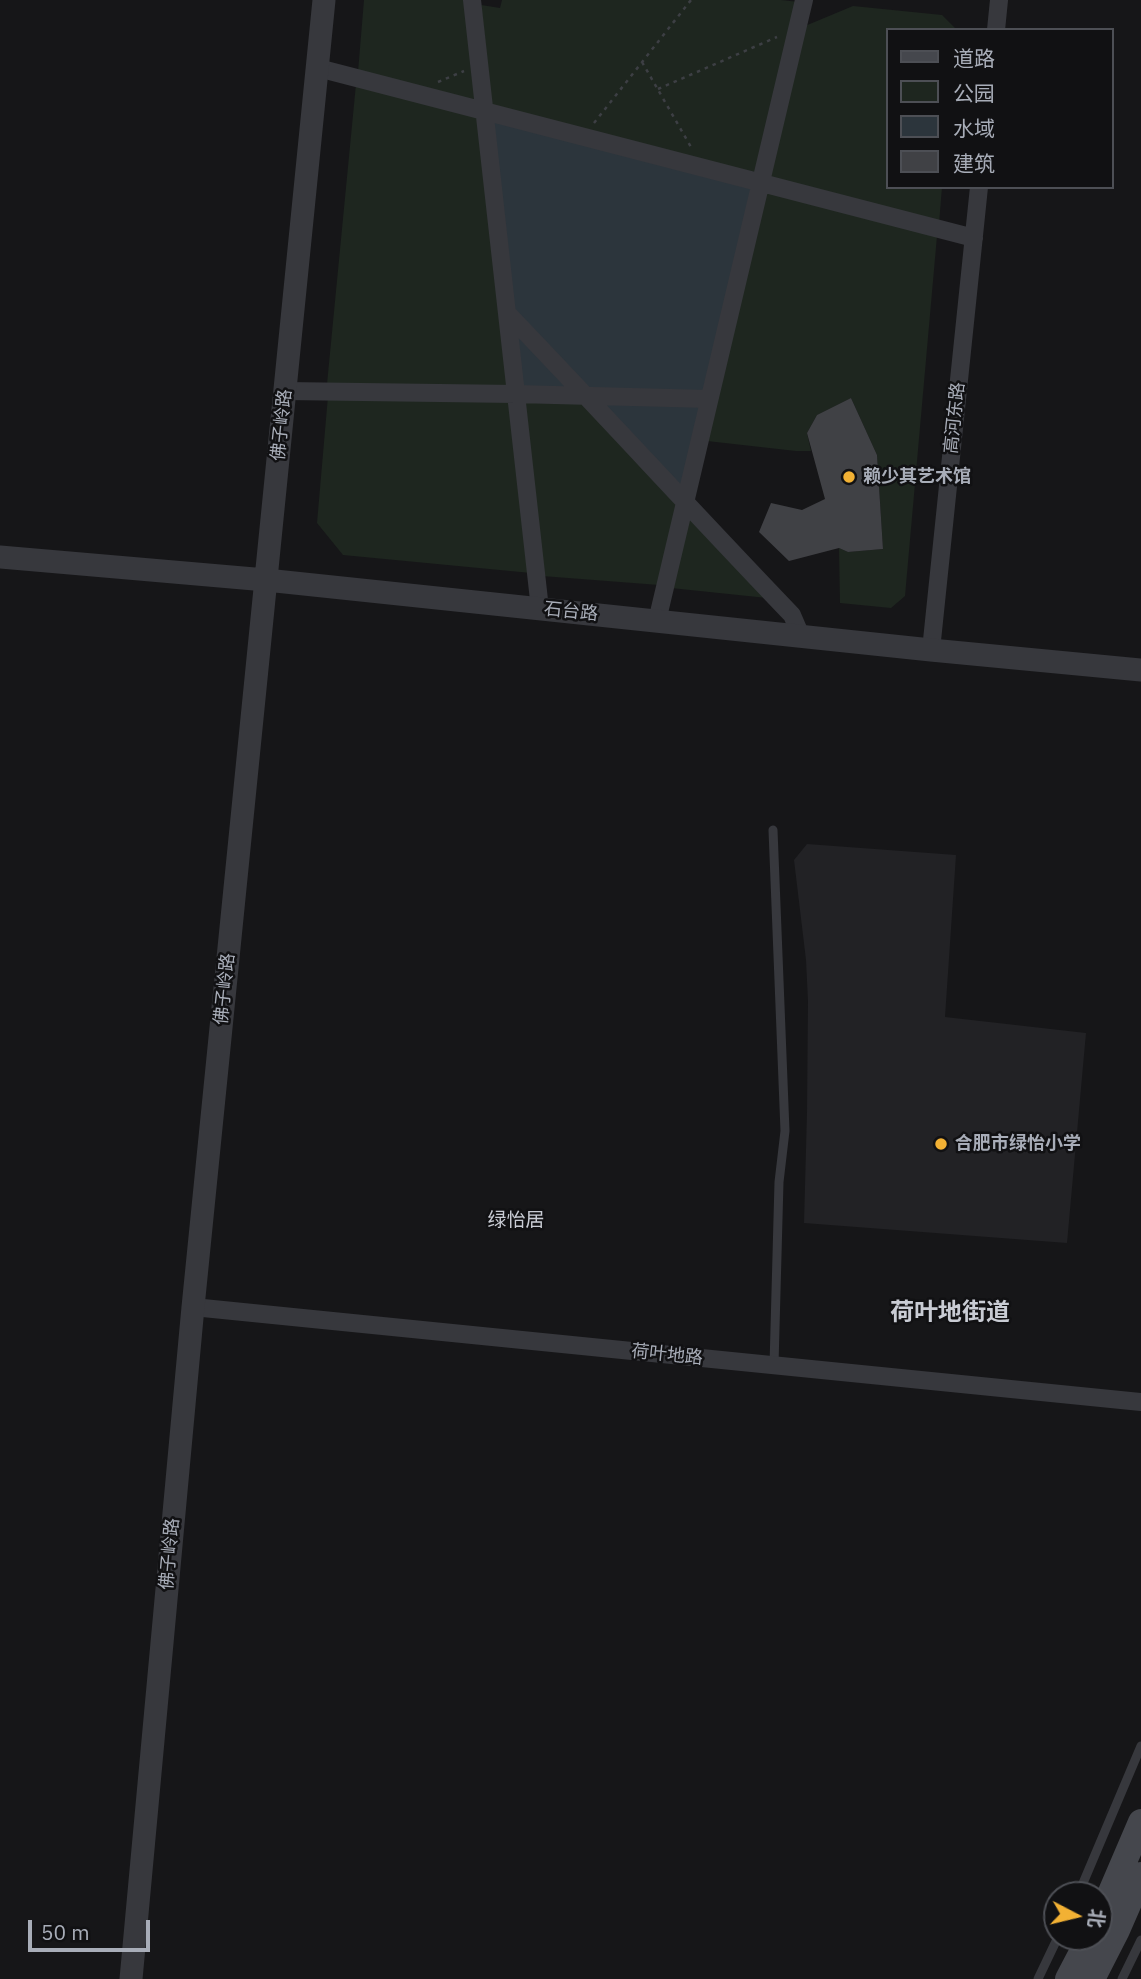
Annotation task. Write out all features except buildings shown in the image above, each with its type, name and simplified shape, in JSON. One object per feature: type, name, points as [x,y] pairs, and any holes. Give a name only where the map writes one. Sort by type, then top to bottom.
[{"type":"main road","points":[[1113,1887],[1141,1822]]},
{"type":"main road","points":[[1092,1979],[1141,1875]]},
{"type":"main road","points":[[1068,1979],[1083,1951]]},
{"type":"street","name":"佛子岭路","points":[[131,1979],[193,1307],[324,0]]},
{"type":"street","points":[[472,0],[540,608]]},
{"type":"street","points":[[657,621],[804,0]]},
{"type":"street","points":[[996,28],[999,0]]},
{"type":"street","points":[[317,68],[974,238]]},
{"type":"street","name":"高河东路","points":[[931,650],[979,189]]},
{"type":"street","points":[[507,313],[792,615],[801,636]]},
{"type":"street","points":[[285,391],[709,399]]},
{"type":"street","name":"石台路","points":[[0,557],[266,580],[1141,670]]},
{"type":"street","name":"荷叶地路","points":[[193,1307],[1141,1402]]},
{"type":"lane","points":[[773,830],[785,1131],[779,1182],[774,1365]]},
{"type":"lane","points":[[1084,1881],[1141,1746]]},
{"type":"lane","points":[[1122,1979],[1141,1940]]},
{"type":"lane","points":[[1038,1979],[1051,1951]]},
{"type":"path","points":[[588,131],[691,0]]},
{"type":"path","points":[[658,89],[756,45],[797,30]]},
{"type":"path","points":[[642,62],[692,148]]},
{"type":"path","points":[[432,84],[464,71]]},
{"type":"shaded area","name":"合肥市绿怡小学","points":[[807,844],[956,855],[945,1017],[1086,1033],[1067,1243],[804,1223],[808,1001],[794,860]]},
{"type":"green space","points":[[364,0],[467,0],[478,102],[358,72]]},
{"type":"green space","points":[[502,0],[799,2],[756,174],[492,106],[481,5],[500,8]]},
{"type":"green space","points":[[853,6],[942,15],[955,28],[886,28],[886,189],[942,189],[939,224],[769,177],[805,26]]},
{"type":"green space","points":[[356,84],[480,115],[510,387],[327,384]]},
{"type":"green space","points":[[766,192],[937,236],[905,596],[891,608],[840,603],[839,548],[848,552],[883,549],[877,455],[851,398],[817,415],[807,433],[811,451],[707,441]]},
{"type":"green space","points":[[328,396],[511,400],[531,573],[343,555],[317,523]]},
{"type":"green space","points":[[524,400],[587,402],[680,502],[659,585],[542,576]]},
{"type":"green space","points":[[690,515],[767,598],[671,588]]},
{"type":"water","points":[[491,120],[752,187],[705,392],[521,387]]},
{"type":"water","points":[[594,402],[703,405],[682,496]]},
{"type":"place","name":"赖少其艺术馆","points":[[849,477]]},
{"type":"place","name":"合肥市绿怡小学","points":[[941,1144]]},
{"type":"district","name":"绿怡居","points":[[516,1221]]},
{"type":"district","name":"荷叶地街道","points":[[950,1313]]}]
